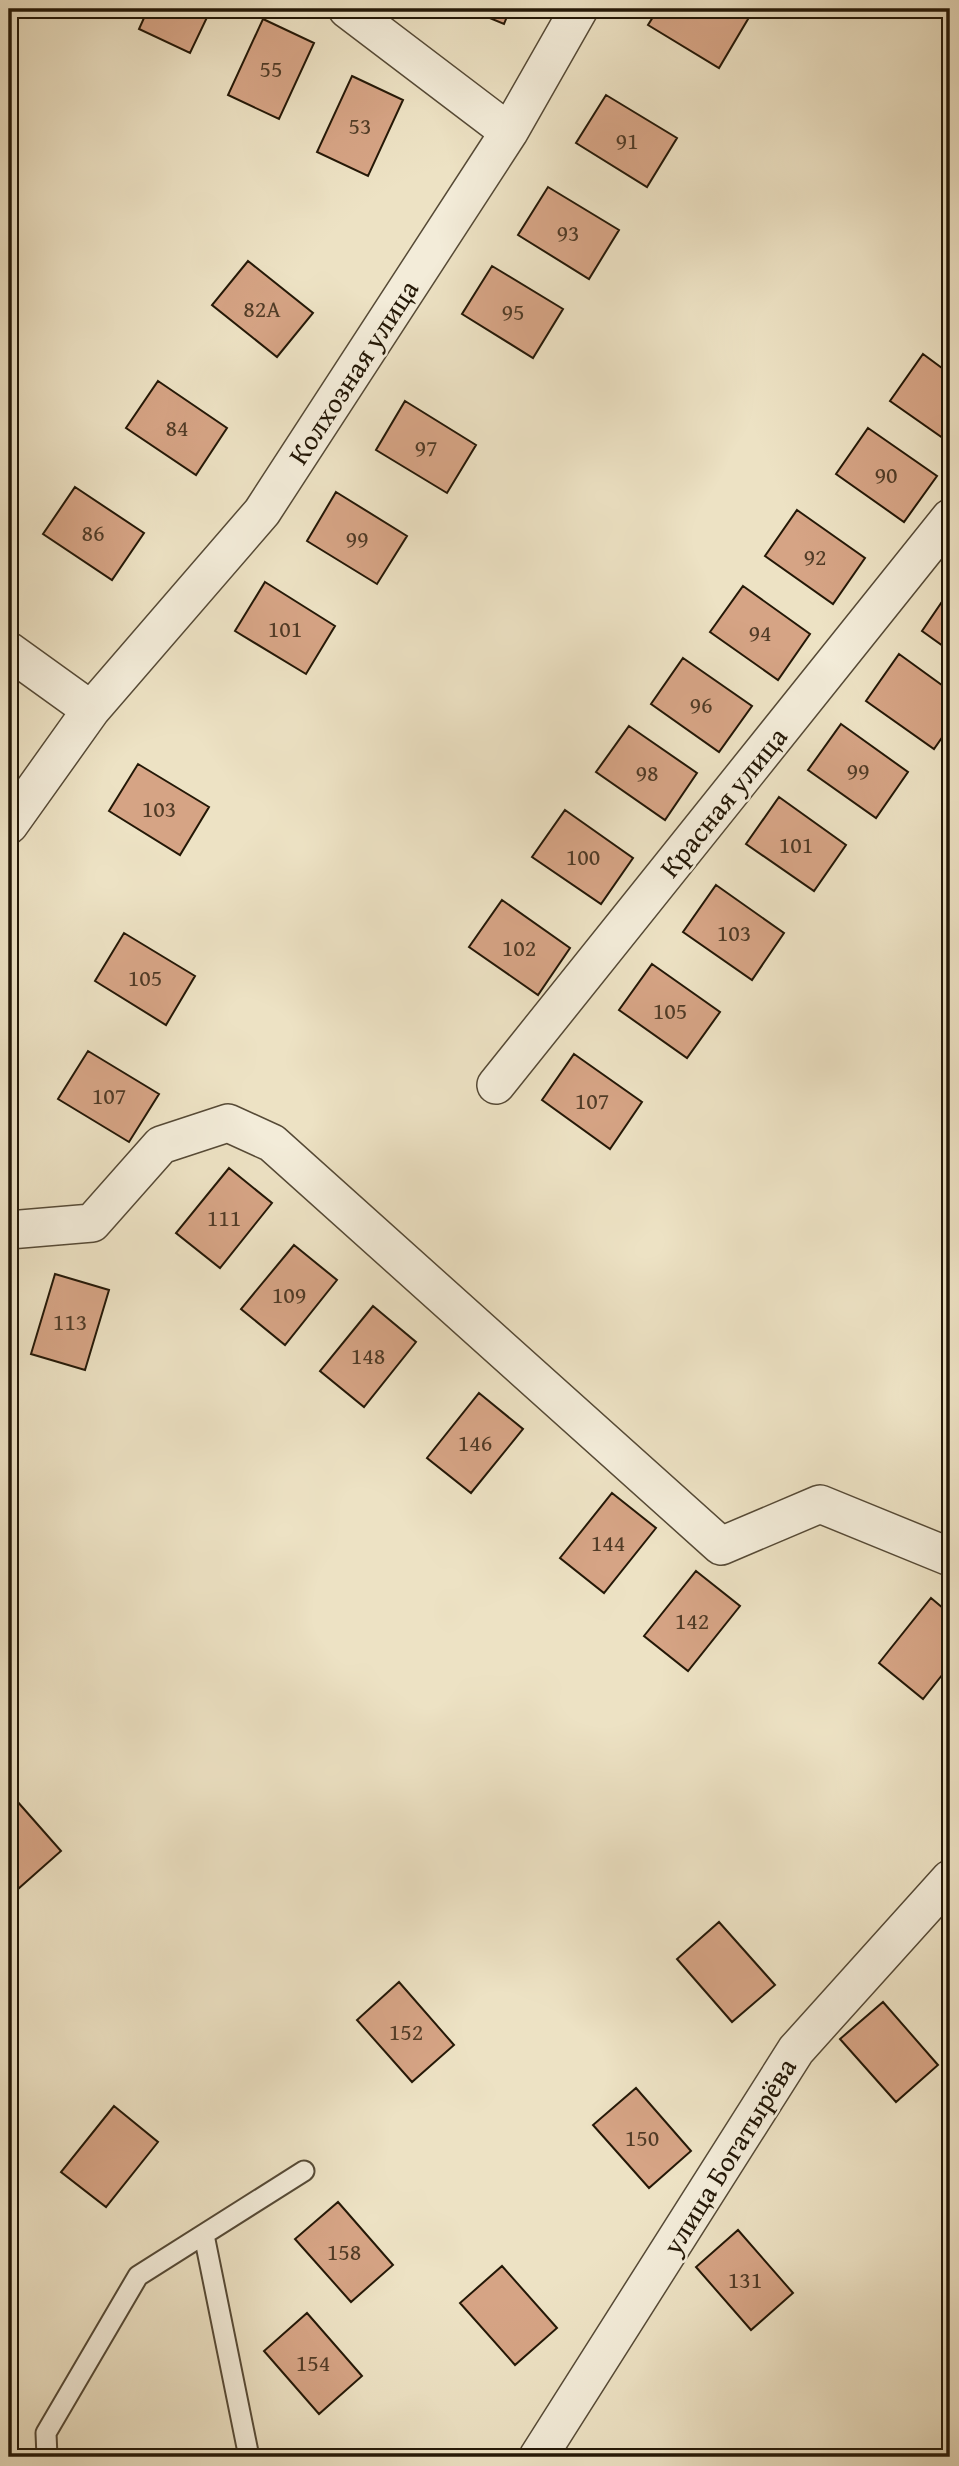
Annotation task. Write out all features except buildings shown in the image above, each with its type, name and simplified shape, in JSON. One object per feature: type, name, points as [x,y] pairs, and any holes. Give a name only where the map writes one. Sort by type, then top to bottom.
[{"type":"street","points":[[347,9],[509,132]]},
{"type":"street","name":"Колхозная улица","points":[[9,825],[91,710],[262,512],[509,132],[579,9]]},
{"type":"street","name":"Красная улица","points":[[496,1085],[950,518]]},
{"type":"street","points":[[9,651],[91,710]]},
{"type":"street","points":[[9,1230],[92,1223],[161,1145],[228,1123],[272,1143],[721,1546],[820,1504],[950,1557]]},
{"type":"street","name":"улица Богатырёва","points":[[538,2457],[796,2049],[950,1879]]},
{"type":"lane","points":[[47,2457],[46,2433],[138,2276],[304,2171]]},
{"type":"lane","points":[[204,2235],[249,2457]]}]
